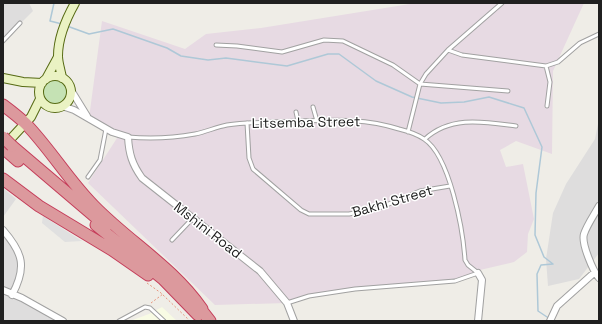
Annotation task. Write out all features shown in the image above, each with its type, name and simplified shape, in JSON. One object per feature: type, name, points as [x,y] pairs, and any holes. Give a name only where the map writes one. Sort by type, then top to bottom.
[{"type":"highway","points":[[3,105],[28,120],[71,181],[95,207],[184,285],[210,321]]},
{"type":"highway","points":[[3,137],[6,148],[164,279],[198,314],[202,321]]},
{"type":"highway","points":[[6,148],[162,270],[202,309]]},
{"type":"highway","points":[[3,179],[39,206],[112,250],[154,279],[199,321]]},
{"type":"street","points":[[28,120],[49,107],[58,108],[62,106],[69,99],[71,90],[69,85],[62,78],[58,57],[59,45],[66,20],[75,3]]},
{"type":"street","points":[[6,148],[28,120],[40,96],[44,81],[58,57]]},
{"type":"street","points":[[3,78],[23,82],[44,81],[51,77],[62,78]]},
{"type":"street","points":[[23,82],[40,96],[49,107]]},
{"type":"street","name":"Litsemba Street","points":[[71,90],[89,118]]},
{"type":"street","name":"Litsemba Street","points":[[62,106],[74,110],[106,129],[128,137]]},
{"type":"street","name":"Mshini Road","points":[[128,137],[129,154],[133,166],[142,178],[260,271],[287,303],[294,321]]},
{"type":"street","points":[[599,206],[584,234],[584,240],[595,272],[599,278]]},
{"type":"street","points":[[3,230],[14,243],[20,256],[22,268],[18,284],[12,295]]},
{"type":"street","points":[[550,321],[557,306],[595,272]]},
{"type":"street","points":[[478,273],[482,280],[478,321]]},
{"type":"street","points":[[3,290],[22,298],[63,321]]},
{"type":"lane","points":[[408,132],[420,84],[426,74],[448,50],[502,3]]},
{"type":"lane","points":[[3,41],[20,23]]},
{"type":"lane","points":[[448,50],[462,55],[546,66],[558,62],[580,43],[599,34]]},
{"type":"lane","points":[[216,45],[237,46],[282,52],[315,42],[336,39],[393,65],[420,84],[508,91]]},
{"type":"lane","points":[[546,66],[550,82],[547,106]]},
{"type":"lane","points":[[313,107],[317,120]]},
{"type":"lane","points":[[296,112],[298,121]]},
{"type":"lane","name":"Litsemba Street","points":[[128,137],[157,139],[196,134],[247,122],[354,119],[377,122],[408,132],[425,139],[438,154],[446,171],[460,222],[465,260],[468,265],[478,273]]},
{"type":"lane","points":[[425,139],[440,128],[450,124],[476,121],[516,126]]},
{"type":"lane","name":"Bakhi Street","points":[[247,122],[249,158],[253,169],[301,210],[309,214],[349,214],[379,208],[420,191],[450,186]]},
{"type":"lane","points":[[88,177],[100,160],[106,129]]},
{"type":"lane","points":[[172,240],[193,218]]},
{"type":"lane","points":[[287,303],[309,296],[355,289],[455,281],[478,273]]},
{"type":"lane","points":[[119,321],[145,307],[150,308],[159,319],[164,321]]},
{"type":"path","points":[[145,307],[163,294]]},
{"type":"shaded area","points":[[3,3],[29,3],[33,11],[3,41]]},
{"type":"shaded area","points":[[416,3],[584,3],[553,71],[552,154],[516,141],[500,150],[506,167],[523,164],[534,219],[528,234],[527,252],[514,262],[480,270],[478,273],[455,281],[355,289],[309,296],[287,303],[215,305],[88,183],[119,135],[89,118],[102,21],[185,49],[206,34],[261,28]]},
{"type":"shaded area","points":[[599,119],[599,253],[579,279],[548,286],[546,259],[553,213],[566,184],[595,139]]},
{"type":"shaded area","points":[[3,188],[16,199],[3,217]]},
{"type":"shaded area","points":[[43,216],[82,241],[65,242],[42,223]]},
{"type":"shaded area","points":[[3,230],[18,245],[25,266],[21,284],[13,294],[63,321],[3,321]]},
{"type":"shaded area","points":[[162,307],[177,321],[130,321],[149,314]]},
{"type":"green space","points":[[55,79],[64,83],[68,92],[64,101],[55,105],[46,101],[42,92],[46,83]]},
{"type":"waterway","points":[[54,3],[50,21],[62,24]]},
{"type":"waterway","points":[[67,26],[89,34],[113,29],[167,48],[181,56],[208,60],[226,58],[287,66],[328,54],[339,54],[376,81],[412,97],[441,103],[464,102],[489,97],[524,108],[542,147],[536,193],[535,235],[544,257],[553,264],[541,265],[537,274],[538,311],[550,319]]}]
